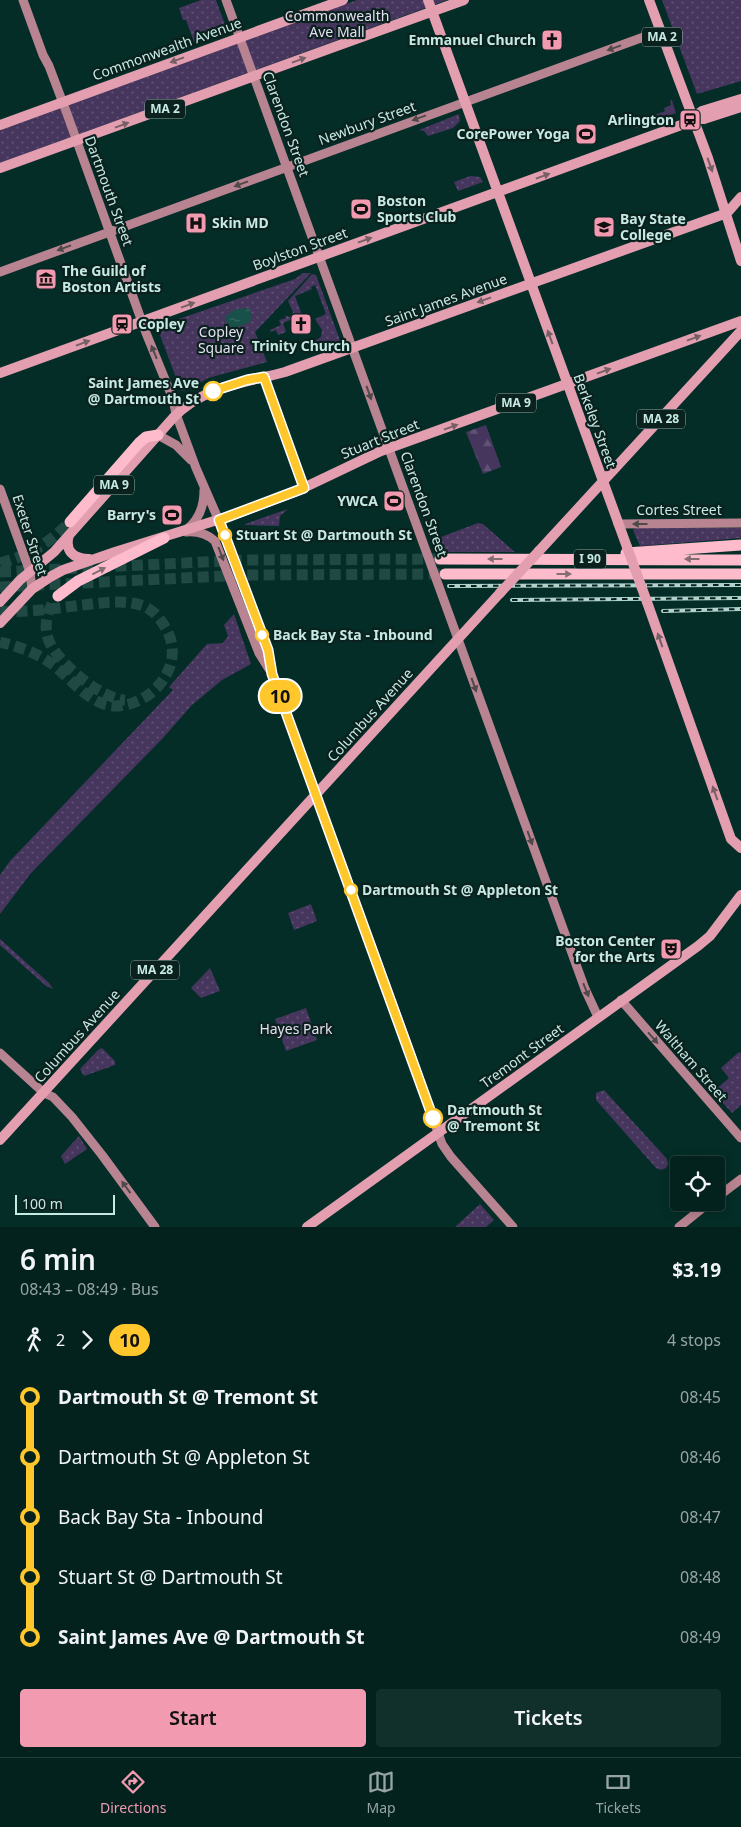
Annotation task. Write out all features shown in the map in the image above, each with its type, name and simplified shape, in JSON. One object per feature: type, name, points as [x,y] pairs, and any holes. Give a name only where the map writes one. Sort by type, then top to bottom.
[{"type":"highway","points":[[70,522],[139,443],[146,437],[158,435]]},
{"type":"highway","points":[[58,596],[78,581],[164,538]]},
{"type":"highway","points":[[589,559],[627,552],[741,544]]},
{"type":"highway","name":"I 90","points":[[440,560],[741,560]]},
{"type":"highway","name":"I 90","points":[[445,574],[741,574]]},
{"type":"main road","name":"Dartmouth Street","points":[[23,0],[110,231],[142,322],[173,399],[176,414],[196,468],[219,520],[268,650],[272,674],[444,1149],[513,1227]]},
{"type":"main road","name":"Clarendon Street","points":[[226,0],[585,989],[598,1017]]},
{"type":"main road","name":"Commonwealth Avenue","points":[[0,125],[343,0]]},
{"type":"main road","name":"Berkeley Street","points":[[428,0],[731,839],[741,848]]},
{"type":"main road","name":"MA 2","points":[[0,168],[464,0]]},
{"type":"main road","name":"MA 2","points":[[648,0],[693,119]]},
{"type":"main road","name":"Newbury Street","points":[[0,272],[660,31]]},
{"type":"main road","name":"Boylston Street","points":[[711,113],[741,99]]},
{"type":"main road","name":"Boylston Street","points":[[0,373],[684,124],[702,112],[711,113],[741,107]]},
{"type":"main road","points":[[693,119],[727,212],[741,261]]},
{"type":"main road","points":[[727,212],[741,197]]},
{"type":"main road","name":"Saint James Avenue","points":[[176,414],[187,404],[224,387],[285,372],[727,212]]},
{"type":"main road","name":"Stuart Street","points":[[32,589],[55,574],[93,559],[219,520],[297,491],[388,448],[741,321]]},
{"type":"main road","name":"Columbus Avenue","points":[[0,1140],[741,331]]},
{"type":"main road","name":"MA 9","points":[[0,602],[30,572],[50,556],[176,414]]},
{"type":"main road","points":[[158,435],[180,448],[196,468]]},
{"type":"main road","points":[[183,532],[193,524],[202,510],[204,485]]},
{"type":"main road","name":"Exeter Street","points":[[0,489],[30,572],[32,589]]},
{"type":"main road","name":"Cortes Street","points":[[618,524],[741,523]]},
{"type":"main road","name":"Dartmouth Street","points":[[183,532],[200,532],[215,541],[258,653],[272,674]]},
{"type":"main road","points":[[69,535],[67,545],[71,554],[80,559],[93,559]]},
{"type":"main road","name":"MA 9","points":[[0,623],[32,589]]},
{"type":"main road","name":"Tremont Street","points":[[307,1227],[710,936],[741,895]]},
{"type":"main road","name":"Waltham Street","points":[[621,1000],[741,1138]]},
{"type":"main road","points":[[0,1053],[44,1092],[63,1106],[85,1131],[155,1227]]},
{"type":"main road","points":[[725,1191],[741,1179]]},
{"type":"main road","points":[[679,1227],[699,1211]]},
{"type":"green space","points":[[201,0],[216,0],[227,30],[194,42],[186,20],[183,20],[179,8]]},
{"type":"green space","name":"Commonwealth Ave Mall","points":[[357,0],[447,0],[0,163],[0,130]]},
{"type":"green space","points":[[662,0],[741,0],[741,81],[697,94]]},
{"type":"green space","points":[[672,100],[676,113],[636,128],[635,125],[645,122],[644,119],[665,111],[664,108],[671,105],[670,101]]},
{"type":"green space","points":[[459,114],[460,121],[453,128],[428,136],[424,131],[419,130]]},
{"type":"green space","points":[[470,176],[480,177],[483,182],[458,191],[454,182]]},
{"type":"green space","name":"Copley Square","points":[[303,273],[311,273],[255,332],[267,362],[208,378],[188,390],[181,391],[160,335],[167,323],[295,279]]},
{"type":"green space","points":[[312,274],[316,275],[341,343],[316,352],[315,350],[318,348],[315,341],[321,337],[322,330],[315,319],[326,314],[315,285],[311,287],[312,289],[295,296],[302,315],[283,323],[286,332],[278,335],[276,330],[271,332],[270,330],[281,325],[279,320],[286,318],[285,315],[289,317],[292,315],[293,312],[288,301]]},
{"type":"green space","points":[[486,425],[501,467],[483,474],[466,432]]},
{"type":"green space","points":[[288,509],[280,516],[279,526],[245,525],[245,524]]},
{"type":"green space","points":[[478,523],[483,524],[515,552],[437,552],[433,540]]},
{"type":"green space","points":[[636,528],[741,528],[741,538],[640,546],[633,530]]},
{"type":"green space","points":[[234,614],[251,664],[222,680],[192,705],[162,739],[31,873],[0,914],[0,875],[10,861],[173,690],[169,687],[207,644],[223,643],[228,636],[224,625]]},
{"type":"green space","points":[[311,904],[317,921],[294,930],[288,913]]},
{"type":"green space","points":[[0,939],[49,983],[53,989],[46,986],[0,945]]},
{"type":"green space","points":[[210,968],[220,991],[201,998],[191,988]]},
{"type":"green space","name":"Hayes Park","points":[[306,1008],[317,1040],[286,1051],[275,1019]]},
{"type":"green space","points":[[102,1048],[115,1061],[115,1065],[84,1076],[80,1069]]},
{"type":"green space","points":[[739,1052],[741,1053],[741,1105],[732,1113],[713,1092],[729,1078],[721,1068]]},
{"type":"green space","points":[[604,1090],[667,1159],[668,1164],[666,1168],[661,1170],[656,1168],[596,1100],[596,1093]]},
{"type":"green space","points":[[79,1136],[87,1149],[65,1164],[61,1156]]},
{"type":"green space","points":[[480,1204],[494,1220],[486,1227],[455,1227]]},
{"type":"water","points":[[249,308],[252,316],[249,323],[234,328],[228,326],[225,317],[234,310]]},
{"type":"tunnel","points":[[0,563],[20,557],[38,548],[70,522]]},
{"type":"tunnel","points":[[0,572],[245,560],[438,559]]},
{"type":"tunnel","points":[[0,587],[245,575],[445,574]]},
{"type":"tunnel","points":[[0,611],[31,611],[114,602],[144,606],[161,620],[171,641],[172,655],[169,668],[163,680],[153,691],[142,699],[114,706],[104,704],[87,695],[44,658],[13,645],[0,642]]},
{"type":"tunnel","points":[[52,604],[48,613],[46,627],[47,636],[54,650],[71,669],[93,687],[115,698],[125,700]]},
{"type":"railway","points":[[449,586],[741,585]]},
{"type":"railway","points":[[512,600],[741,598]]},
{"type":"railway","points":[[663,611],[741,609]]},
{"type":"bus line","name":"10","points":[[213,391],[247,380],[264,377],[304,488],[219,520],[268,650],[272,674],[433,1118]]},
{"type":"place","name":"Emmanuel Church","points":[[552,40]]},
{"type":"place","name":"Arlington","points":[[690,120]]},
{"type":"place","name":"CorePower Yoga","points":[[586,134]]},
{"type":"place","name":"Boston Sports Club","points":[[361,209]]},
{"type":"place","name":"Skin MD","points":[[196,223]]},
{"type":"place","name":"Bay State College","points":[[604,227]]},
{"type":"place","name":"The Guild of Boston Artists","points":[[46,279]]},
{"type":"place","name":"Copley","points":[[122,324]]},
{"type":"place","name":"Trinity Church","points":[[301,324]]},
{"type":"place","name":"Saint James Ave @ Dartmouth St","points":[[213,391]]},
{"type":"place","name":"YWCA","points":[[394,501]]},
{"type":"place","name":"Barry's","points":[[172,515]]},
{"type":"place","name":"Stuart St @ Dartmouth St","points":[[225,535]]},
{"type":"place","name":"Back Bay Sta - Inbound","points":[[262,635]]},
{"type":"place","name":"Dartmouth St @ Appleton St","points":[[351,890]]},
{"type":"place","name":"Boston Center for the Arts","points":[[671,949]]},
{"type":"place","name":"Dartmouth St @ Tremont St","points":[[433,1118]]}]
